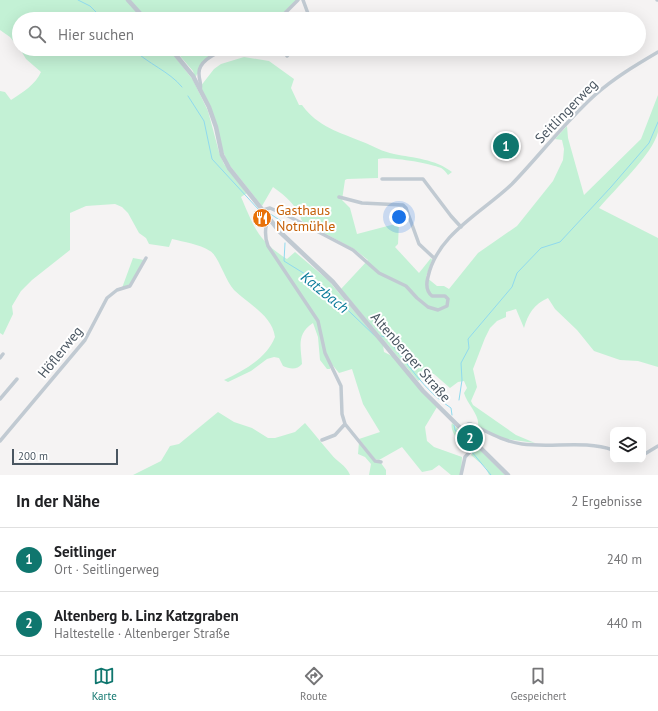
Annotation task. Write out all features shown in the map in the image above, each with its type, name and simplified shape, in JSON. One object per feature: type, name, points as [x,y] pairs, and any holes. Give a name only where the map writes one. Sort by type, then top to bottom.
[{"type":"street","points":[[128,0],[139,12]]},
{"type":"street","points":[[286,12],[298,0]]},
{"type":"street","points":[[303,0],[307,12]]},
{"type":"street","name":"Seitlingerweg","points":[[263,210],[268,208],[272,209],[321,232],[360,255],[380,273],[406,286],[424,304],[438,310],[447,306],[449,300],[445,296],[432,296],[427,289],[427,280],[434,258],[444,244],[461,227],[512,184],[594,96],[618,77],[658,52]]},
{"type":"street","name":"Altenberger Straße","points":[[177,56],[190,72],[213,117],[220,151],[225,163],[269,219],[290,243],[333,282],[420,387],[508,475]]},
{"type":"street","points":[[200,90],[202,87],[199,72],[200,67],[213,56]]},
{"type":"street","points":[[382,179],[423,179],[450,216],[461,227]]},
{"type":"street","points":[[339,197],[362,203],[403,205],[406,208],[420,244],[434,258]]},
{"type":"street","points":[[269,219],[267,223],[266,238],[268,246],[290,276],[320,325],[325,353],[341,386],[342,414],[345,424],[375,461],[381,462]]},
{"type":"street","name":"Höflerweg","points":[[0,441],[85,340],[107,298],[117,290],[130,286],[146,258]]},
{"type":"street","points":[[0,358],[4,354]]},
{"type":"street","points":[[0,399],[17,379]]},
{"type":"street","points":[[322,440],[335,434],[345,424]]},
{"type":"street","points":[[462,429],[468,424],[471,424],[498,438],[523,444],[559,446],[593,444],[610,449]]},
{"type":"street","points":[[461,475],[462,462],[477,444]]},
{"type":"street","points":[[646,453],[658,446]]},
{"type":"green space","points":[[0,0],[126,0],[137,12],[12,12],[12,39],[0,30]]},
{"type":"green space","points":[[130,0],[297,0],[284,12],[141,12]]},
{"type":"green space","points":[[24,56],[174,56],[193,80],[208,111],[219,152],[224,164],[247,193],[241,197],[258,232],[269,246],[287,259],[295,252],[328,280],[383,345],[384,352],[392,356],[437,407],[425,427],[427,441],[434,447],[462,457],[461,475],[451,475],[439,465],[432,470],[422,472],[402,447],[379,460],[375,459],[359,439],[380,432],[363,404],[352,369],[339,373],[330,362],[330,369],[327,369],[320,360],[318,337],[313,323],[308,327],[302,336],[302,364],[300,366],[291,368],[283,366],[279,358],[274,357],[267,359],[251,371],[228,382],[224,380],[247,368],[266,352],[275,337],[269,322],[259,310],[234,290],[213,253],[196,245],[172,239],[169,247],[149,244],[146,238],[139,233],[128,213],[122,207],[115,204],[86,206],[70,213],[70,250],[32,280],[21,291],[12,306],[13,314],[3,335],[0,333],[0,91],[5,92],[11,100],[24,91],[39,76],[41,72]]},
{"type":"green space","points":[[180,56],[211,56],[199,70],[195,79],[193,71]]},
{"type":"green space","points":[[244,57],[269,61],[294,79],[291,88],[299,105],[302,105],[322,124],[337,132],[386,152],[439,164],[452,172],[448,175],[440,167],[417,162],[390,158],[378,159],[378,178],[345,180],[342,200],[350,208],[357,234],[399,223],[398,244],[395,247],[419,273],[431,258],[432,260],[426,277],[437,286],[444,286],[449,289],[478,253],[517,226],[553,181],[563,160],[564,149],[562,140],[555,139],[567,126],[568,138],[584,195],[641,139],[658,95],[658,132],[655,141],[632,172],[599,208],[658,238],[658,367],[638,361],[620,360],[594,351],[577,330],[555,309],[548,298],[535,306],[527,318],[524,328],[516,309],[506,312],[506,317],[497,321],[490,328],[473,369],[477,387],[471,401],[473,405],[516,435],[535,443],[500,438],[478,426],[477,418],[464,393],[467,388],[464,381],[458,382],[450,388],[434,374],[429,373],[418,381],[341,289],[368,260],[354,249],[302,221],[297,210],[283,194],[273,187],[262,206],[227,162],[200,87],[214,69],[221,64]]},
{"type":"green space","points":[[133,258],[144,260],[130,284],[122,288]]},
{"type":"green space","points":[[218,412],[234,422],[252,428],[268,438],[275,438],[295,432],[305,423],[350,475],[133,475],[161,461],[170,446],[179,444]]},
{"type":"green space","points":[[452,423],[460,431],[470,448],[468,450],[456,438],[452,430]]},
{"type":"green space","points":[[359,442],[374,461],[381,463],[386,470],[386,475],[369,475],[371,464],[365,457],[358,454]]},
{"type":"green space","points":[[478,448],[505,475],[489,475],[486,468],[471,455],[474,450]]},
{"type":"waterway","name":"Katzbach","points":[[78,0],[90,6],[96,12]]},
{"type":"waterway","name":"Katzbach","points":[[141,56],[171,76],[182,87]]},
{"type":"waterway","name":"Katzbach","points":[[188,96],[204,121],[212,159],[259,210]]},
{"type":"waterway","points":[[459,400],[462,380],[461,363],[469,348],[468,339],[512,287],[517,273],[541,248],[560,242],[611,187],[649,143],[658,122]]},
{"type":"waterway","name":"Katzbach","points":[[269,213],[281,221],[284,233]]},
{"type":"waterway","name":"Katzbach","points":[[285,243],[284,261],[305,274],[330,293],[376,337]]},
{"type":"waterway","name":"Katzbach","points":[[381,336],[386,337],[424,385],[451,408],[452,415]]},
{"type":"waterway","name":"Katzbach","points":[[454,425],[455,430],[470,449]]},
{"type":"waterway","name":"Katzbach","points":[[472,452],[491,475]]},
{"type":"place","name":"Seitlinger","points":[[506,146]]},
{"type":"place","name":"Gasthaus Notmühle","points":[[262,218]]},
{"type":"place","name":"Altenberg b. Linz Katzgraben","points":[[470,438]]}]
